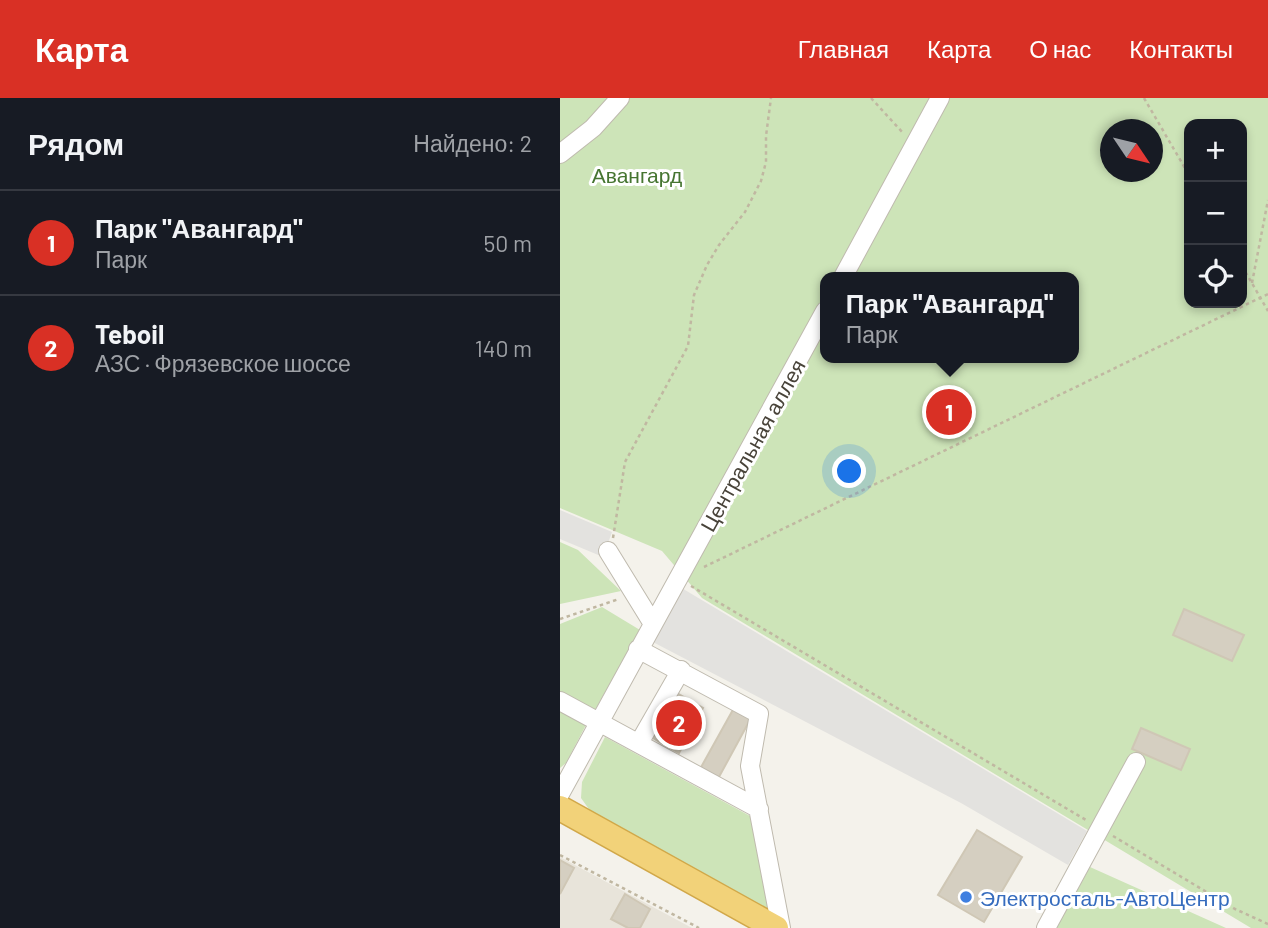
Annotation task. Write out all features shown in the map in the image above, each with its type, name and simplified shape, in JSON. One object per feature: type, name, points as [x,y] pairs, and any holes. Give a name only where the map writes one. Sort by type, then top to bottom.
[{"type":"highway","points":[[560,808],[778,928]]},
{"type":"street","points":[[560,154],[593,128],[620,98]]},
{"type":"street","points":[[846,272],[940,98]]},
{"type":"street","name":"Центральная аллея","points":[[560,794],[638,649],[685,577],[820,320]]},
{"type":"street","points":[[610,544],[653,624]]},
{"type":"street","points":[[638,649],[759,714],[750,766],[778,928]]},
{"type":"street","points":[[639,743],[681,670]]},
{"type":"street","points":[[560,701],[759,809]]},
{"type":"street","points":[[1046,928],[1136,762]]},
{"type":"street","points":[[1037,928],[1082,849],[1078,847]]},
{"type":"path","points":[[610,544],[625,462],[688,346],[694,295],[707,265],[745,212],[761,181],[766,162],[771,98]]},
{"type":"path","points":[[871,98],[915,145]]},
{"type":"path","points":[[1144,98],[1184,166]]},
{"type":"path","points":[[1252,284],[1268,200]]},
{"type":"path","points":[[1247,275],[1268,311]]},
{"type":"path","points":[[685,577],[1268,294]]},
{"type":"path","points":[[685,577],[1235,909],[1268,924]]},
{"type":"path","points":[[560,855],[699,928]]},
{"type":"shaded area","points":[[560,510],[612,532],[603,557],[560,539]]},
{"type":"shaded area","points":[[680,587],[1087,831],[1068,865],[961,803],[649,640]]},
{"type":"shaded area","points":[[560,857],[692,928],[560,928]]},
{"type":"green space","name":"Авангард","points":[[560,98],[1268,98],[1268,928],[1251,928],[702,598],[662,551],[560,508]]},
{"type":"green space","points":[[560,542],[578,550],[621,591],[560,604]]},
{"type":"green space","points":[[602,607],[640,630],[595,710],[560,692],[560,624]]},
{"type":"green space","points":[[560,708],[587,723],[566,763],[560,768]]},
{"type":"green space","points":[[605,737],[750,816],[768,909],[640,842],[591,812],[581,798],[582,782]]},
{"type":"green space","points":[[1090,867],[1226,928],[1056,928]]},
{"type":"building","points":[[1184,609],[1244,635],[1232,661],[1173,635]]},
{"type":"building","points":[[677,693],[703,708],[679,753],[653,738]]},
{"type":"building","points":[[734,708],[751,718],[713,788],[695,778]]},
{"type":"building","points":[[1141,728],[1190,749],[1181,770],[1132,749]]},
{"type":"building","points":[[977,830],[1022,857],[984,922],[938,895]]},
{"type":"building","points":[[560,860],[574,868],[560,894]]},
{"type":"building","points":[[625,894],[650,909],[640,928],[628,928],[611,919]]},
{"type":"place","name":"Парк \"Авангард\"","points":[[949,412]]},
{"type":"place","name":"Teboil","points":[[679,723]]},
{"type":"place","name":"Электросталь-АвтоЦентр","points":[[966,897]]}]
